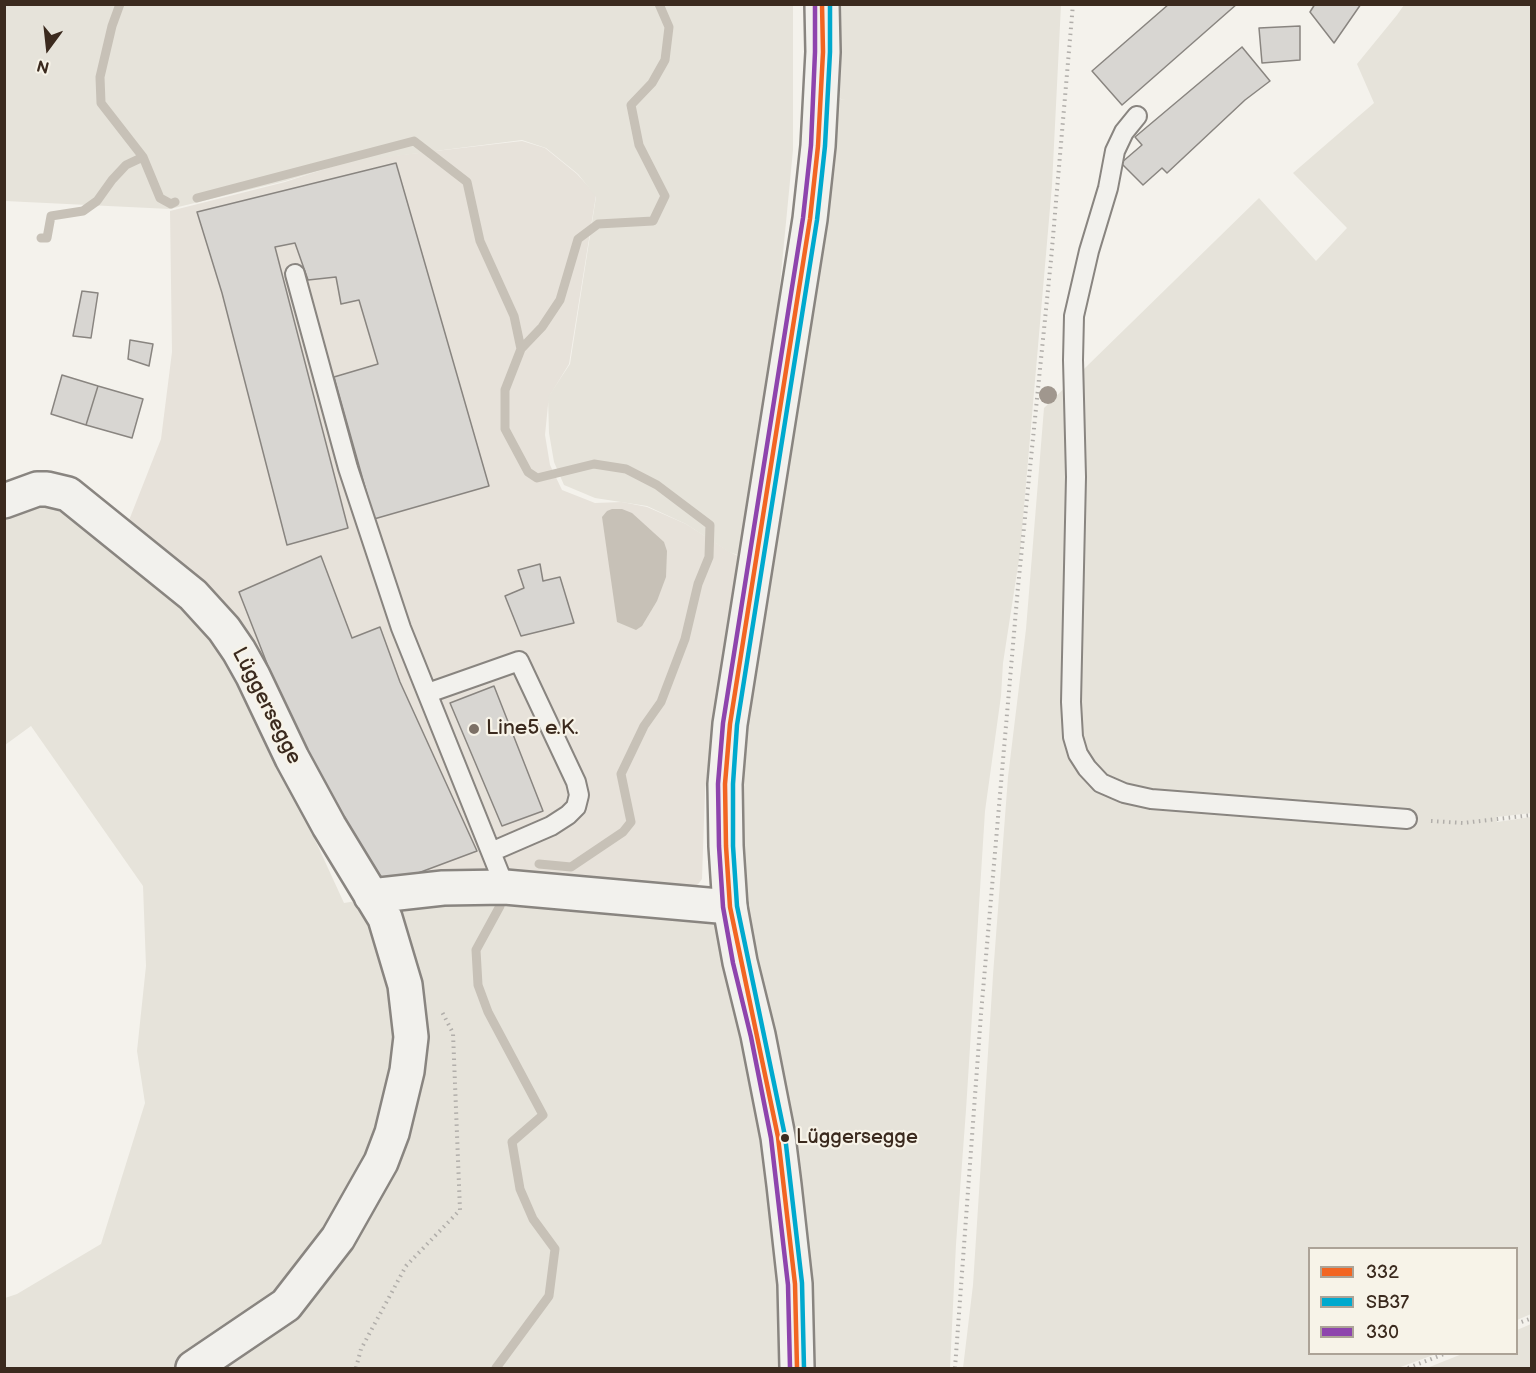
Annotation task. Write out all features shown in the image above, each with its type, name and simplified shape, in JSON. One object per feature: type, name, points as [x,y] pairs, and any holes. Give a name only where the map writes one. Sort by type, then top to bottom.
[{"type":"street","points":[[797,1368],[795,1284],[778,1137],[730,907],[725,784],[730,724],[810,219],[818,146],[822,4]]},
{"type":"street","name":"Lüggersegge","points":[[4,501],[37,489],[68,494],[193,595],[209,611],[239,651],[329,826],[385,918],[405,984],[410,1011],[411,1037],[407,1071],[401,1101],[381,1162],[338,1238],[286,1305],[193,1368]]},
{"type":"street","points":[[371,896],[443,888],[505,886],[730,907]]},
{"type":"lane","points":[[1137,116],[1124,132],[1115,151],[1108,188],[1074,316],[1076,477],[1071,702],[1073,737],[1078,754],[1101,783],[1124,793],[1150,799],[1407,819]]},
{"type":"lane","points":[[296,274],[348,468],[401,628],[505,886]]},
{"type":"lane","points":[[428,693],[519,661],[576,782],[579,795],[576,807],[568,815],[551,826],[491,852]]},
{"type":"path","points":[[956,1368],[984,978],[1073,4]]},
{"type":"path","points":[[1407,819],[1463,823],[1532,815]]},
{"type":"path","points":[[1408,1368],[1439,1355]]},
{"type":"shaded area","points":[[4,5],[793,5],[793,150],[769,398],[763,439],[744,528],[741,556],[729,552],[686,524],[647,506],[595,498],[564,485],[554,462],[549,433],[548,397],[570,364],[596,197],[578,174],[546,148],[522,140],[349,162],[285,181],[170,209],[5,201]]},
{"type":"shaded area","points":[[837,5],[1061,5],[1052,185],[1020,553],[1003,663],[1001,696],[985,811],[950,1368],[809,1368],[742,914],[737,787],[835,98],[845,100],[834,97]]},
{"type":"shaded area","points":[[1404,5],[1531,5],[1532,813],[1496,817],[1497,822],[1531,817],[1531,1314],[1518,1320],[1518,1247],[1308,1247],[1308,1355],[1433,1355],[1398,1368],[963,1368],[973,1285],[1008,777],[1026,629],[1044,408],[1259,198],[1316,261],[1347,228],[1293,173],[1374,103],[1357,64]]},
{"type":"shaded area","points":[[522,141],[545,148],[577,174],[596,195],[569,364],[550,395],[548,405],[545,435],[550,465],[562,490],[595,503],[622,502],[647,507],[686,524],[740,557],[719,684],[705,791],[702,879],[696,887],[361,892],[124,533],[161,439],[172,352],[170,211],[285,182],[349,161]]},
{"type":"shaded area","points":[[50,500],[189,604],[239,674],[344,903],[375,898],[461,893],[720,920],[768,1142],[781,1281],[778,1368],[5,1368],[5,1298],[17,1294],[101,1244],[145,1103],[137,1051],[146,966],[143,886],[31,726],[5,745],[5,515]]},
{"type":"shaded area","points":[[612,509],[622,509],[632,513],[664,542],[667,551],[666,577],[657,601],[642,626],[636,630],[617,622],[602,517]]},
{"type":"shaded area","points":[[1531,1324],[1531,1368],[1427,1368],[1460,1355],[1518,1355],[1518,1330]]},
{"type":"building","points":[[1169,4],[1237,4],[1122,105],[1092,71]]},
{"type":"building","points":[[1315,4],[1361,4],[1334,43],[1310,12]]},
{"type":"building","points":[[1300,26],[1300,60],[1262,63],[1259,28]]},
{"type":"building","points":[[1242,47],[1270,81],[1245,100],[1167,173],[1162,168],[1143,185],[1121,163],[1142,145],[1135,137]]},
{"type":"building","points":[[396,163],[489,486],[374,519],[334,377],[378,364],[359,300],[341,304],[336,277],[308,280],[295,243],[275,247],[348,528],[287,545],[222,293],[197,212]]},
{"type":"building","points":[[82,291],[98,293],[91,338],[73,336]]},
{"type":"building","points":[[130,340],[153,344],[149,366],[128,359]]},
{"type":"building","points":[[62,375],[98,386],[86,425],[51,414]]},
{"type":"building","points":[[98,386],[143,399],[132,438],[86,425]]},
{"type":"building","points":[[321,556],[352,638],[380,627],[400,682],[477,851],[370,891],[327,817],[239,592]]},
{"type":"building","points":[[540,564],[543,581],[560,577],[574,623],[521,636],[505,596],[524,588],[518,570]]},
{"type":"building","points":[[494,686],[543,811],[502,826],[450,703]]},
{"type":"waterway","points":[[120,4],[112,26],[100,77],[101,103],[143,157],[160,198],[171,204],[175,202]]},
{"type":"waterway","points":[[539,864],[571,867],[623,832],[631,822],[621,774],[644,726],[661,702],[685,639],[698,584],[709,557],[710,525],[657,485],[626,469],[594,464],[537,478],[528,472],[505,429],[505,390],[521,349],[542,327],[560,300],[578,239],[598,224],[653,221],[665,196],[639,145],[631,105],[652,83],[665,60],[669,27],[659,4]]},
{"type":"waterway","points":[[197,198],[414,141],[467,182],[480,241],[514,316],[521,349]]},
{"type":"waterway","points":[[41,238],[47,238],[51,216],[83,211],[97,201],[126,165],[143,157]]},
{"type":"waterway","points":[[496,1368],[549,1296],[555,1249],[533,1219],[520,1189],[512,1142],[543,1115],[488,1012],[478,985],[476,950],[500,906]]},
{"type":"transit line","name":"330","points":[[790,1368],[788,1285],[771,1138],[723,907],[718,784],[723,723],[803,218],[811,145],[815,4]]},
{"type":"transit line","name":"332","points":[[797,1368],[795,1284],[778,1137],[730,907],[725,784],[730,724],[810,219],[818,146],[823,52],[822,4]]},
{"type":"transit line","name":"SB37","points":[[804,1368],[802,1283],[785,1136],[737,906],[733,846],[733,784],[737,725],[817,220],[825,146],[830,4]]},
{"type":"place","name":"Line5 e.K.","points":[[474,729]]},
{"type":"place","name":"Lüggersegge","points":[[785,1138]]}]
